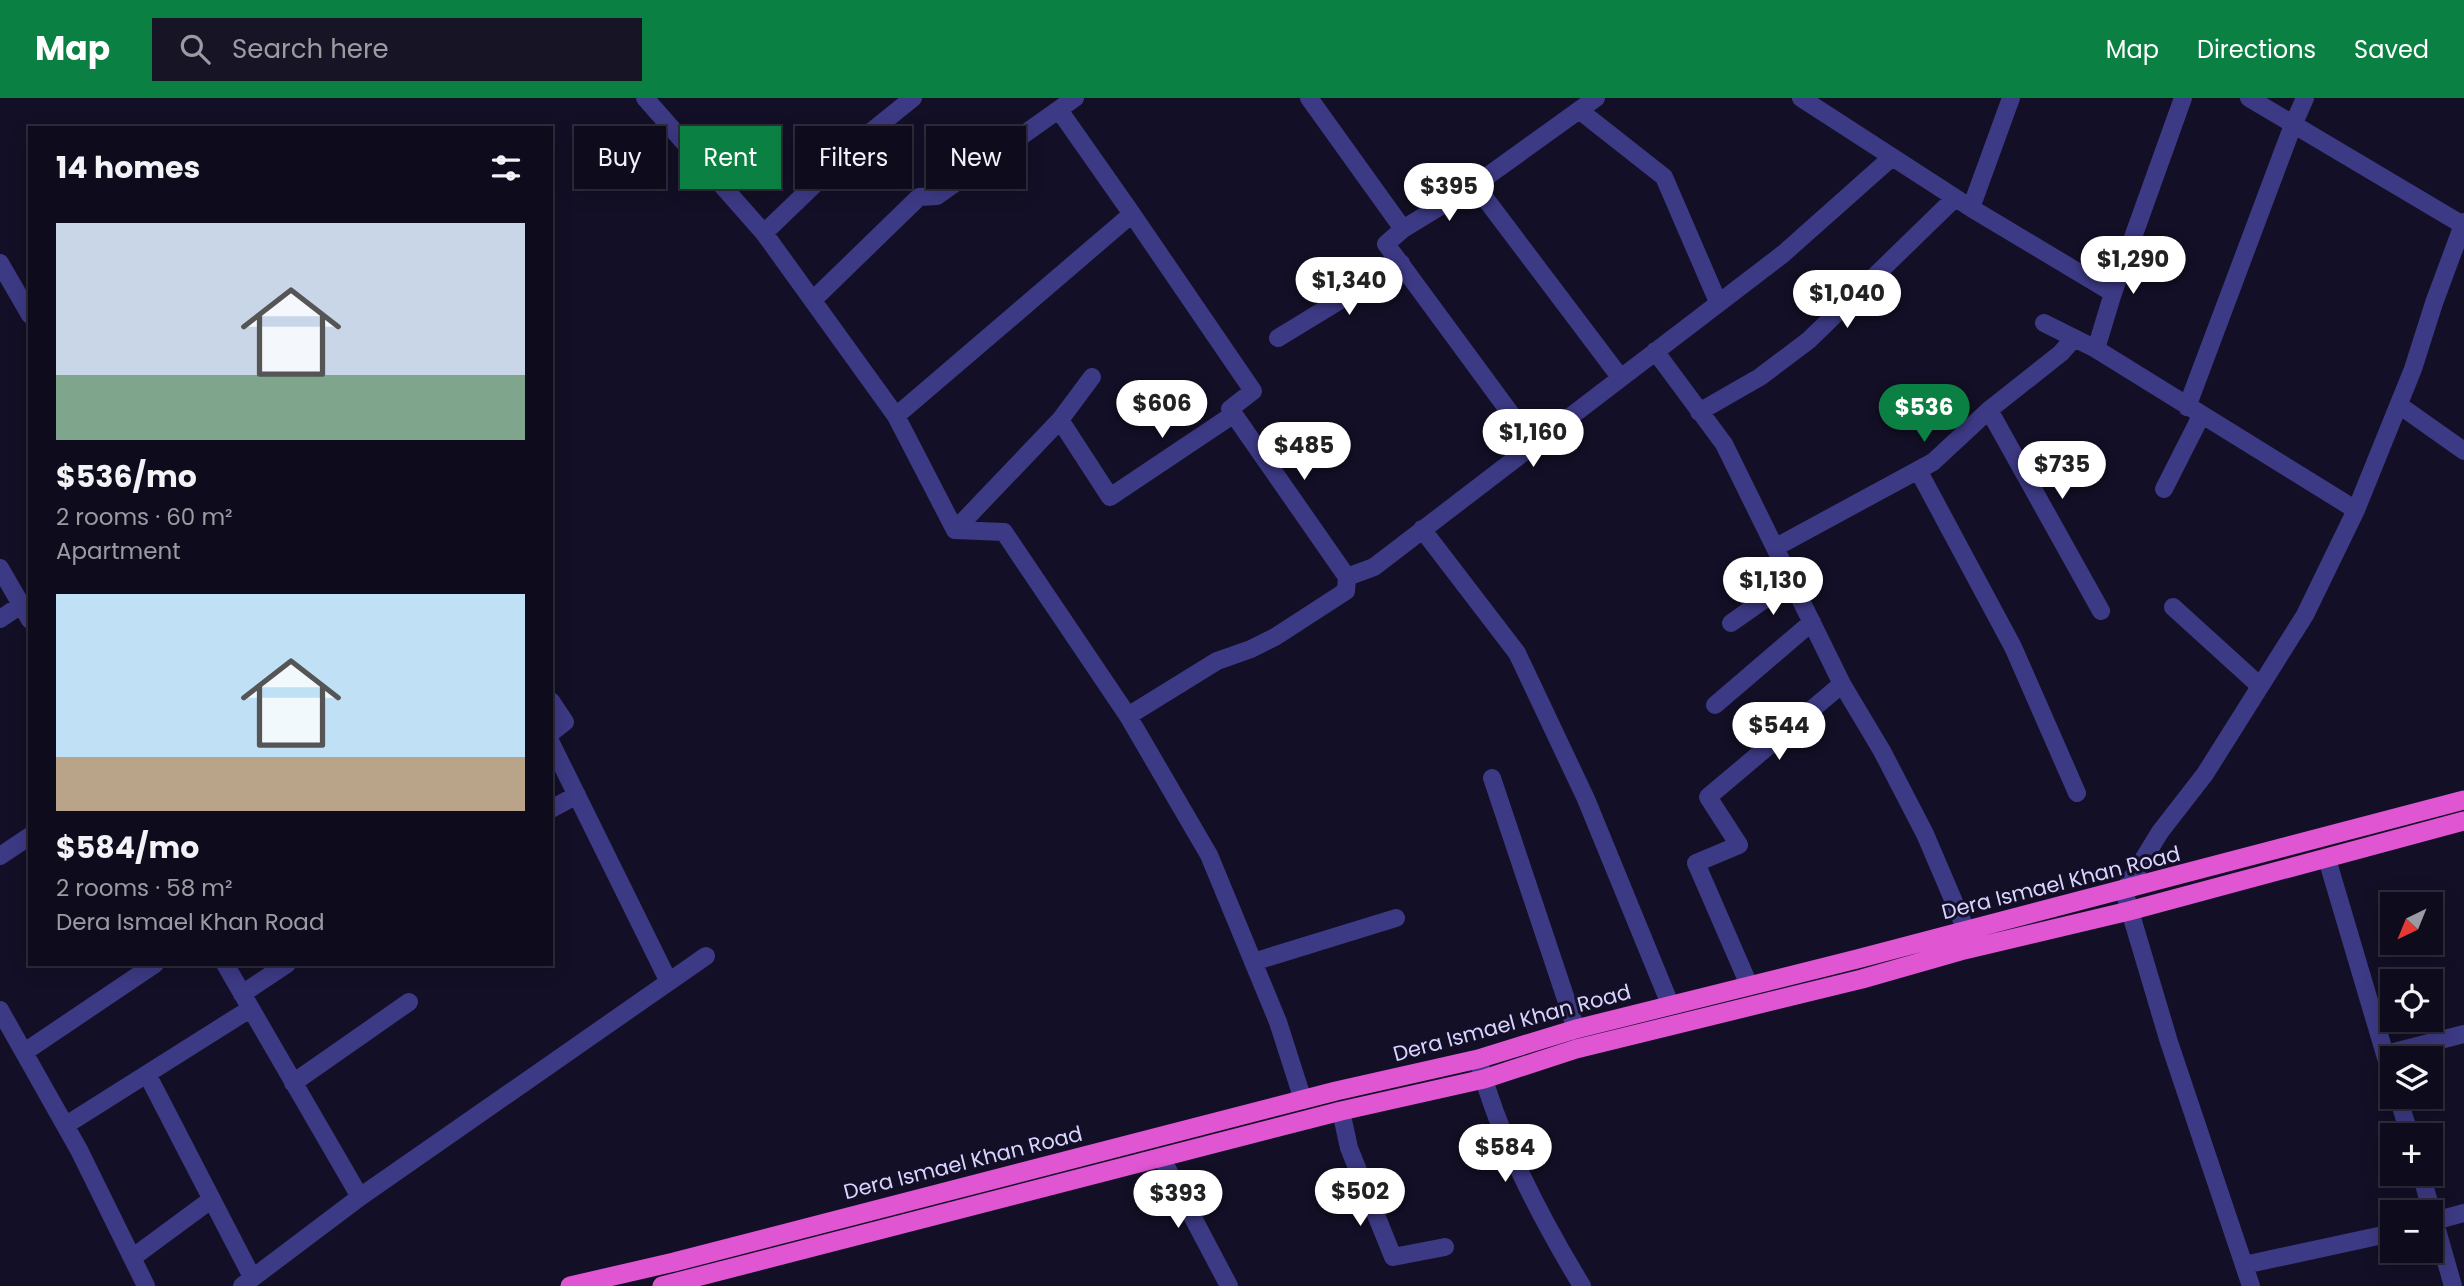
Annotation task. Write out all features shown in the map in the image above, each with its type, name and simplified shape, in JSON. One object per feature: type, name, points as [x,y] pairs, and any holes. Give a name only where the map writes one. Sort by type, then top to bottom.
[{"type":"highway","name":"Dera Ismael Khan Road","points":[[570,1286],[674,1262],[940,1191],[1303,1100],[1478,1059],[1576,1028],[2124,891],[2464,800]]},
{"type":"highway","name":"Dera Ismael Khan Road","points":[[662,1286],[1341,1111],[1483,1079],[1576,1049],[1862,979],[1960,951],[2129,911],[2464,821]]},
{"type":"street","points":[[645,98],[764,233],[814,299],[896,416],[955,530]]},
{"type":"street","points":[[764,233],[862,139],[913,98]]},
{"type":"street","points":[[814,299],[919,197],[937,196],[1075,98]]},
{"type":"street","points":[[1309,98],[1403,229]]},
{"type":"street","points":[[1533,444],[1386,244],[1403,229],[1475,185],[1596,98]]},
{"type":"street","points":[[1801,98],[1970,208],[2113,293]]},
{"type":"street","points":[[1970,208],[2011,98]]},
{"type":"street","points":[[2096,349],[2113,293],[2183,98]]},
{"type":"street","points":[[2249,98],[2463,224],[2459,257],[2356,510],[2305,615],[2205,774],[2160,832],[2124,891],[2250,1286]]},
{"type":"street","points":[[2164,489],[2194,412],[2292,125],[2305,98]]},
{"type":"street","points":[[1059,110],[1253,391],[1230,409],[1347,577],[1346,591],[1275,637],[1217,661],[1128,716]]},
{"type":"street","points":[[1579,110],[1664,177],[1717,302]]},
{"type":"street","points":[[1347,577],[1374,567],[1783,254],[1891,158]]},
{"type":"street","points":[[1475,185],[1620,377]]},
{"type":"street","points":[[1699,412],[1760,377],[1809,340],[1955,198]]},
{"type":"street","points":[[896,416],[1132,214]]},
{"type":"street","points":[[0,262],[28,311]]},
{"type":"street","points":[[1278,338],[1401,263]]},
{"type":"street","points":[[2043,323],[2096,349],[2356,510]]},
{"type":"street","points":[[1776,547],[1933,462],[1989,410],[2061,353],[2074,338]]},
{"type":"street","points":[[1655,351],[1724,444],[1842,684],[1882,751],[1925,834],[1966,930]]},
{"type":"street","points":[[955,530],[1060,420],[1092,377]]},
{"type":"street","points":[[2399,405],[2464,450]]},
{"type":"street","points":[[1989,410],[2101,611]]},
{"type":"street","points":[[1060,420],[1110,497],[1234,414]]},
{"type":"street","points":[[1917,470],[2013,647],[2077,793]]},
{"type":"street","points":[[1422,529],[1517,653],[1586,799],[1670,1004]]},
{"type":"street","points":[[955,530],[1004,532],[1128,716],[1209,855],[1278,1022],[1303,1100]]},
{"type":"street","points":[[0,568],[26,613],[0,619]]},
{"type":"street","points":[[1731,623],[1792,580]]},
{"type":"street","points":[[2173,607],[2260,686]]},
{"type":"street","points":[[1714,705],[1812,622]]},
{"type":"street","points":[[1749,985],[1696,863],[1739,845],[1709,797],[1842,684]]},
{"type":"street","points":[[553,704],[565,722],[553,731]]},
{"type":"street","points":[[553,747],[669,982]]},
{"type":"street","points":[[1492,778],[1576,1028]]},
{"type":"street","points":[[553,808],[577,795]]},
{"type":"street","points":[[0,856],[28,836]]},
{"type":"street","points":[[2328,859],[2384,1046]]},
{"type":"street","points":[[1253,962],[1396,918]]},
{"type":"street","points":[[147,1074],[212,1199],[247,1282],[360,1197],[706,956]]},
{"type":"street","points":[[26,1051],[152,966]]},
{"type":"street","points":[[226,966],[360,1197]]},
{"type":"street","points":[[66,1125],[147,1074],[246,1001],[285,966]]},
{"type":"street","points":[[293,1083],[409,1002]]},
{"type":"street","points":[[0,1010],[26,1051],[66,1125],[146,1286]]},
{"type":"street","points":[[2417,1046],[2464,1034]]},
{"type":"street","points":[[1478,1059],[1488,1097],[1545,1225],[1582,1286]]},
{"type":"street","points":[[1341,1111],[1349,1148],[1393,1257],[1446,1247]]},
{"type":"street","points":[[1161,1157],[1229,1286]]},
{"type":"street","points":[[132,1258],[212,1199]]},
{"type":"street","points":[[2443,1218],[2464,1213]]},
{"type":"street","points":[[2244,1265],[2380,1236]]},
{"type":"street","points":[[2443,1254],[2453,1286]]}]
